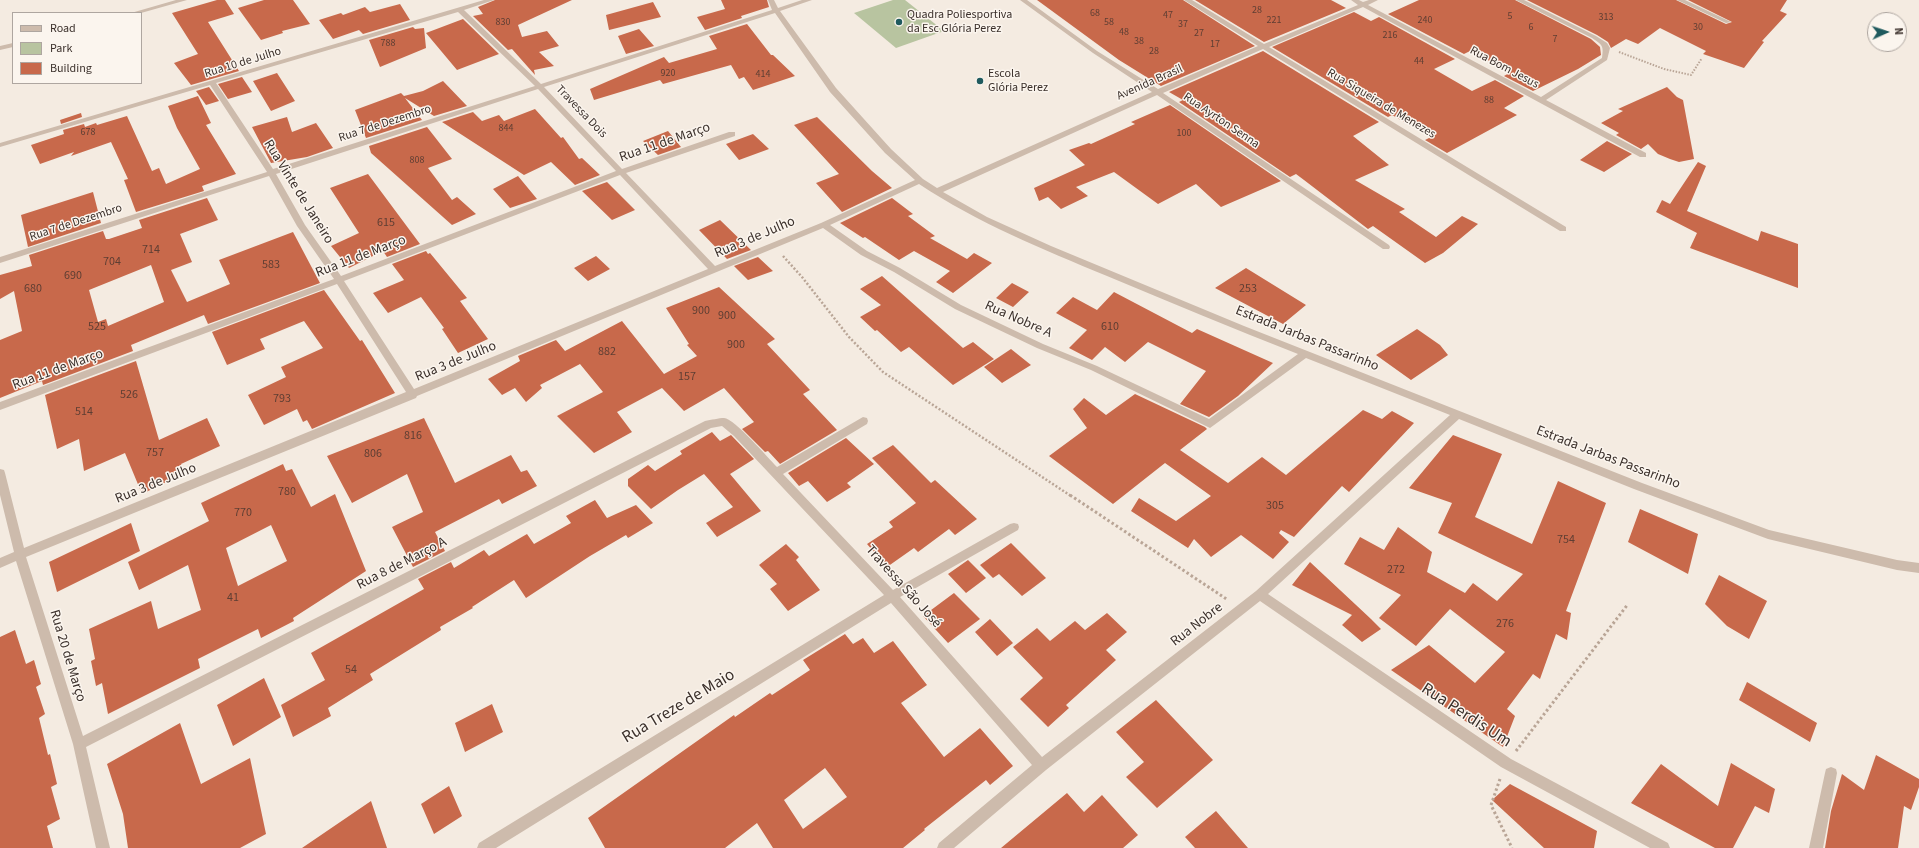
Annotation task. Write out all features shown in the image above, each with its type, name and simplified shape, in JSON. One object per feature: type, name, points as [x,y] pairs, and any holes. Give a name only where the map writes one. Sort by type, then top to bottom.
[{"type":"street","points":[[138,12],[184,0]]},
{"type":"street","name":"Rua 10 de Julho","points":[[0,146],[213,84],[491,0]]},
{"type":"street","name":"Estrada Jarbas Passarinho","points":[[771,0],[776,10],[833,90],[888,151],[920,181],[936,192],[984,219],[1048,248],[1638,486],[1768,534],[1897,565],[1919,568]]},
{"type":"street","name":"Rua 7 de Dezembro","points":[[0,260],[809,0]]},
{"type":"street","name":"Rua Ayrton Senna","points":[[1023,0],[1095,52],[1157,92],[1386,247]]},
{"type":"street","name":"Rua Siqueira de Menezes","points":[[1187,0],[1563,228]]},
{"type":"street","name":"Rua Bom Jesus","points":[[1354,0],[1643,155]]},
{"type":"street","name":"Avenida Brasil","points":[[936,192],[1157,92],[1375,0]]},
{"type":"street","points":[[1519,0],[1594,37],[1605,44],[1608,48],[1605,59],[1541,100]]},
{"type":"street","points":[[1680,0],[1728,22]]},
{"type":"street","name":"Travessa Dois","points":[[459,9],[540,87],[714,270]]},
{"type":"street","points":[[0,48],[12,45]]},
{"type":"street","name":"Rua Vinte de Janeiro","points":[[213,84],[270,172],[300,226],[339,280],[413,395]]},
{"type":"street","name":"Rua 11 de Março","points":[[0,406],[339,280],[621,172],[732,134]]},
{"type":"street","name":"Rua 3 de Julho","points":[[0,563],[774,246],[920,181]]},
{"type":"street","name":"Rua Nobre A","points":[[824,224],[864,253],[897,270],[958,308],[1040,346],[1094,368],[1210,424],[1306,353]]},
{"type":"street","name":"Rua Nobre","points":[[944,848],[1041,766],[1260,595],[1458,414]]},
{"type":"street","points":[[776,473],[863,420]]},
{"type":"street","name":"Rua 8 de Março A","points":[[79,744],[709,424],[724,422],[738,433]]},
{"type":"street","name":"Travessa São José","points":[[738,433],[892,596],[1041,766]]},
{"type":"street","name":"Rua 20 de Março","points":[[0,473],[20,555],[79,744],[103,848]]},
{"type":"street","name":"Rua Treze de Maio","points":[[484,848],[892,596],[1014,527]]},
{"type":"street","name":"Rua Perdis Um","points":[[1260,595],[1413,701],[1506,763],[1663,848]]},
{"type":"street","points":[[1816,848],[1831,773]]},
{"type":"path","points":[[1608,48],[1664,69],[1692,75],[1702,58]]},
{"type":"path","points":[[774,246],[802,277],[849,337],[883,372],[1242,609]]},
{"type":"path","points":[[1512,848],[1491,805],[1506,763],[1628,604]]},
{"type":"green space","name":"Quadra Poliesportiva da Esc Glória Perez","points":[[893,0],[905,0],[944,31],[896,48],[854,13]]},
{"type":"building","points":[[217,0],[225,0],[234,14],[208,22],[239,71],[191,85],[174,63],[198,54],[172,13]]},
{"type":"building","points":[[264,0],[293,0],[310,24],[282,31],[283,33],[261,40],[238,8]]},
{"type":"building","points":[[495,0],[572,0],[518,25],[522,37],[547,31],[559,46],[539,52],[554,66],[534,70],[535,75],[512,49],[508,50],[473,16],[483,14],[478,7]]},
{"type":"building","points":[[721,0],[767,0],[769,7],[741,16],[742,18],[705,30],[697,17],[725,9]]},
{"type":"building","points":[[1037,0],[1183,0],[1255,46],[1161,86],[1119,60]]},
{"type":"building","points":[[1195,0],[1331,0],[1346,8],[1264,42]]},
{"type":"building","points":[[1419,0],[1515,0],[1591,39],[1600,47],[1601,55],[1578,69],[1533,91],[1504,76],[1511,72],[1470,51],[1464,54],[1388,14]]},
{"type":"building","points":[[1527,0],[1676,0],[1726,24],[1732,22],[1688,0],[1787,0],[1780,11],[1787,14],[1762,41],[1764,42],[1744,68],[1703,54],[1706,51],[1660,28],[1638,44],[1626,39],[1611,48],[1608,42],[1597,35]]},
{"type":"building","points":[[653,2],[661,17],[609,30],[606,15]]},
{"type":"building","points":[[400,4],[410,20],[363,34],[359,30],[333,39],[319,20],[341,13],[343,15],[365,7],[370,12]]},
{"type":"building","points":[[1354,12],[1371,21],[1379,17],[1455,59],[1434,69],[1472,91],[1495,80],[1524,96],[1504,108],[1517,115],[1447,153],[1425,140],[1431,137],[1392,115],[1388,117],[1272,47]]},
{"type":"building","points":[[463,19],[499,54],[457,70],[426,33]]},
{"type":"building","points":[[747,24],[771,55],[773,55],[795,76],[753,90],[744,77],[739,79],[731,65],[663,84],[660,80],[594,100],[590,89],[664,57],[669,63],[717,49],[709,36]]},
{"type":"building","points":[[413,27],[415,29],[424,28],[426,48],[380,67],[369,40]]},
{"type":"building","points":[[639,29],[654,46],[626,54],[618,36]]},
{"type":"building","points":[[1263,51],[1379,122],[1353,136],[1389,165],[1355,180],[1405,209],[1399,212],[1436,237],[1462,216],[1478,224],[1443,253],[1425,263],[1373,226],[1368,229],[1296,174],[1290,177],[1179,102],[1183,100],[1169,92]]},
{"type":"building","points":[[277,73],[295,101],[271,111],[253,81]]},
{"type":"building","points":[[242,77],[252,92],[228,99],[218,84]]},
{"type":"building","points":[[443,81],[467,106],[434,116],[405,98],[422,120],[366,138],[355,110],[401,93],[404,96],[423,91]]},
{"type":"building","points":[[209,87],[219,101],[206,105],[196,91]]},
{"type":"building","points":[[1667,87],[1677,97],[1683,100],[1694,159],[1679,162],[1658,154],[1648,144],[1641,149],[1616,135],[1619,133],[1601,123],[1623,111],[1618,109]]},
{"type":"building","points":[[198,96],[211,123],[206,125],[236,174],[202,186],[204,191],[136,212],[124,180],[128,179],[111,142],[71,156],[74,152],[40,164],[31,145],[64,134],[63,130],[84,124],[85,127],[96,123],[97,125],[127,116],[152,171],[159,168],[166,184],[200,169],[177,128],[168,106]]},
{"type":"building","points":[[1170,105],[1281,181],[1221,207],[1196,184],[1158,204],[1114,172],[1076,187],[1088,196],[1061,209],[1048,197],[1039,201],[1034,188],[1085,165],[1069,150],[1089,143],[1091,144],[1135,124],[1131,122]]},
{"type":"building","points":[[535,109],[561,138],[563,137],[579,159],[582,158],[600,175],[575,185],[551,162],[524,175],[442,122],[473,112],[482,121],[499,115],[504,121]]},
{"type":"building","points":[[81,113],[82,117],[61,124],[60,120]]},
{"type":"building","points":[[287,117],[292,132],[316,123],[333,148],[307,157],[271,163],[252,127]]},
{"type":"building","points":[[817,117],[872,171],[892,188],[842,212],[816,183],[839,174],[794,125]]},
{"type":"building","points":[[427,127],[452,159],[428,168],[452,200],[457,197],[476,214],[452,225],[371,153],[369,146]]},
{"type":"building","points":[[668,131],[681,147],[658,155],[643,141]]},
{"type":"building","points":[[753,134],[769,149],[739,160],[726,144]]},
{"type":"building","points":[[1607,141],[1632,154],[1604,172],[1580,160]]},
{"type":"building","points":[[1698,162],[1706,166],[1687,211],[1758,241],[1761,231],[1798,244],[1798,288],[1690,248],[1697,233],[1656,212],[1662,200],[1670,204]]},
{"type":"building","points":[[368,174],[420,244],[387,257],[383,251],[349,268],[331,246],[359,233],[330,188]]},
{"type":"building","points":[[518,176],[537,199],[510,208],[493,189]]},
{"type":"building","points":[[607,182],[635,210],[612,220],[582,191]]},
{"type":"building","points":[[93,192],[101,223],[28,247],[21,215]]},
{"type":"building","points":[[207,198],[218,220],[180,234],[192,262],[171,270],[187,302],[230,284],[219,260],[293,232],[320,283],[208,324],[204,315],[131,345],[133,351],[43,385],[42,381],[0,398],[0,340],[22,331],[14,291],[0,299],[0,275],[32,266],[29,255],[103,231],[106,239],[109,239],[142,228],[139,220]],"holes":[[[151,265],[164,302],[108,326],[106,319],[98,322],[89,290]]]},
{"type":"building","points":[[892,198],[913,214],[908,216],[935,236],[930,238],[967,259],[974,253],[992,263],[953,293],[936,282],[950,271],[914,251],[899,260],[865,237],[863,238],[840,223]]},
{"type":"building","points":[[720,220],[751,250],[727,259],[699,230]]},
{"type":"building","points":[[426,251],[428,254],[430,253],[467,298],[460,301],[488,339],[458,353],[442,329],[444,328],[421,297],[388,313],[373,293],[404,280],[392,264]]},
{"type":"building","points":[[596,256],[610,269],[588,281],[574,268]]},
{"type":"building","points":[[758,257],[773,271],[748,280],[734,266]]},
{"type":"building","points":[[1246,268],[1306,305],[1283,324],[1215,288]]},
{"type":"building","points":[[882,276],[963,348],[973,342],[994,359],[953,385],[909,347],[901,352],[860,317],[881,305],[860,289]]},
{"type":"building","points":[[1012,283],[1029,292],[1013,307],[996,298]]},
{"type":"building","points":[[719,287],[775,339],[767,344],[810,390],[803,394],[837,430],[780,464],[768,451],[765,452],[742,429],[754,422],[724,388],[684,411],[662,388],[617,412],[632,432],[594,453],[557,416],[603,392],[580,364],[540,385],[542,388],[526,402],[515,388],[502,395],[488,379],[520,361],[518,356],[556,340],[565,351],[622,321],[664,374],[697,356],[687,345],[689,344],[666,308]]},
{"type":"building","points":[[324,290],[360,341],[362,340],[395,393],[312,429],[307,420],[303,422],[297,409],[264,425],[248,395],[286,377],[281,367],[323,348],[304,321],[260,339],[265,349],[227,365],[212,332]]},
{"type":"building","points":[[1114,292],[1192,333],[1197,329],[1273,363],[1238,396],[1209,417],[1180,404],[1206,371],[1148,342],[1125,362],[1105,347],[1092,360],[1069,348],[1087,330],[1056,313],[1073,297],[1097,310]]},
{"type":"building","points":[[1417,329],[1440,345],[1448,355],[1411,380],[1376,355]]},
{"type":"building","points":[[1011,349],[1031,365],[1002,383],[984,367]]},
{"type":"building","points":[[136,361],[159,440],[207,418],[220,446],[181,464],[185,473],[142,494],[125,453],[84,471],[79,439],[57,449],[45,395]]},
{"type":"building","points":[[1135,394],[1205,427],[1207,429],[1180,450],[1228,483],[1262,457],[1286,475],[1363,410],[1382,419],[1392,411],[1414,423],[1349,492],[1342,486],[1294,537],[1281,530],[1279,533],[1289,542],[1273,559],[1241,535],[1211,557],[1194,539],[1188,548],[1131,511],[1139,498],[1176,521],[1211,496],[1165,463],[1113,504],[1049,456],[1087,428],[1073,409],[1084,398],[1106,415]]},
{"type":"building","points":[[424,418],[455,483],[511,455],[521,472],[527,470],[537,486],[502,504],[499,499],[435,532],[445,551],[413,567],[392,527],[423,512],[407,474],[352,503],[327,456]]},
{"type":"building","points":[[712,432],[720,441],[731,435],[754,459],[730,474],[761,511],[717,537],[706,523],[733,507],[704,474],[651,509],[628,486],[628,479],[648,465],[655,471],[682,454],[680,451]]},
{"type":"building","points":[[1453,435],[1502,454],[1475,517],[1532,544],[1558,481],[1606,503],[1566,611],[1571,613],[1567,640],[1556,634],[1540,679],[1533,674],[1507,709],[1515,716],[1503,747],[1391,670],[1429,645],[1475,683],[1505,652],[1450,609],[1416,646],[1379,618],[1401,595],[1344,564],[1360,537],[1384,550],[1398,527],[1432,552],[1427,572],[1465,593],[1473,583],[1497,601],[1523,574],[1438,533],[1452,503],[1409,488]]},
{"type":"building","points":[[846,438],[874,464],[847,483],[851,487],[827,502],[808,481],[799,486],[788,473]]},
{"type":"building","points":[[893,445],[931,483],[935,480],[977,519],[955,535],[949,529],[918,552],[914,548],[887,567],[867,544],[893,527],[889,522],[916,503],[872,458]]},
{"type":"building","points":[[283,464],[286,471],[292,469],[311,507],[335,494],[366,571],[293,618],[294,621],[261,638],[258,629],[198,659],[200,668],[108,714],[102,683],[96,686],[91,661],[95,659],[89,629],[151,601],[158,629],[201,610],[188,565],[139,590],[128,562],[209,521],[201,503]],"holes":[[[271,525],[287,561],[238,586],[226,548]]]},
{"type":"building","points":[[595,500],[607,518],[636,505],[653,523],[628,538],[626,535],[590,556],[526,598],[514,580],[472,607],[473,608],[440,627],[441,630],[370,674],[373,680],[328,708],[331,716],[293,737],[281,705],[325,680],[311,653],[424,589],[418,579],[451,562],[454,568],[484,550],[489,556],[527,534],[534,544],[571,523],[566,516]]},
{"type":"building","points":[[1640,509],[1698,534],[1688,574],[1628,542]]},
{"type":"building","points":[[131,523],[140,551],[57,592],[49,562]]},
{"type":"building","points":[[1011,543],[1046,578],[1022,596],[999,574],[993,578],[980,565]]},
{"type":"building","points":[[786,544],[799,557],[796,560],[820,590],[788,611],[770,589],[777,584],[759,565]]},
{"type":"building","points":[[968,560],[986,578],[966,593],[948,574]]},
{"type":"building","points":[[1310,562],[1381,629],[1362,642],[1342,625],[1352,615],[1292,585]]},
{"type":"building","points":[[1719,575],[1767,601],[1749,639],[1727,626],[1705,604]]},
{"type":"building","points":[[954,593],[980,619],[948,643],[923,616]]},
{"type":"building","points":[[1107,613],[1127,632],[1106,650],[1116,660],[1066,705],[1069,708],[1048,727],[1020,699],[1043,678],[1013,647],[1037,628],[1050,641],[1075,621],[1085,630]]},
{"type":"building","points":[[990,619],[1013,643],[997,656],[975,632]]},
{"type":"building","points":[[15,630],[26,664],[34,660],[41,684],[36,687],[45,714],[39,718],[57,784],[51,787],[60,819],[47,826],[53,848],[0,848],[0,637]]},
{"type":"building","points":[[845,634],[853,644],[863,638],[874,653],[893,641],[927,685],[901,703],[944,757],[980,728],[1013,766],[990,785],[986,780],[924,829],[925,830],[903,848],[773,848],[757,823],[725,848],[605,848],[588,818],[734,715],[735,717],[770,693],[772,695],[810,670],[803,660]],"holes":[[[825,768],[847,797],[803,829],[784,800]]]},
{"type":"building","points":[[264,678],[281,717],[233,746],[217,705]]},
{"type":"building","points":[[1747,682],[1817,723],[1810,742],[1739,700]]},
{"type":"building","points":[[1156,700],[1213,760],[1157,808],[1126,777],[1144,762],[1116,732]]},
{"type":"building","points":[[492,704],[503,732],[465,752],[455,723]]},
{"type":"building","points":[[180,723],[201,784],[250,758],[266,834],[240,848],[128,848],[123,814],[107,764]]},
{"type":"building","points":[[1876,755],[1919,779],[1919,787],[1911,810],[1904,806],[1898,848],[1825,848],[1831,811],[1842,774],[1864,790]]},
{"type":"building","points":[[1731,763],[1775,789],[1769,813],[1755,806],[1733,848],[1715,848],[1631,803],[1661,764],[1718,806]]},
{"type":"building","points":[[1510,784],[1597,831],[1594,848],[1544,848],[1492,800]]},
{"type":"building","points":[[449,786],[462,816],[434,834],[421,804]]},
{"type":"building","points":[[1067,793],[1084,812],[1102,795],[1138,835],[1123,848],[1001,848]]},
{"type":"building","points":[[371,801],[387,848],[302,848]]},
{"type":"building","points":[[1216,811],[1248,848],[1195,848],[1185,837]]},
{"type":"place","name":"Quadra Poliesportiva da Esc Glória Perez","points":[[899,22]]},
{"type":"place","name":"Escola Glória Perez","points":[[980,81]]}]
